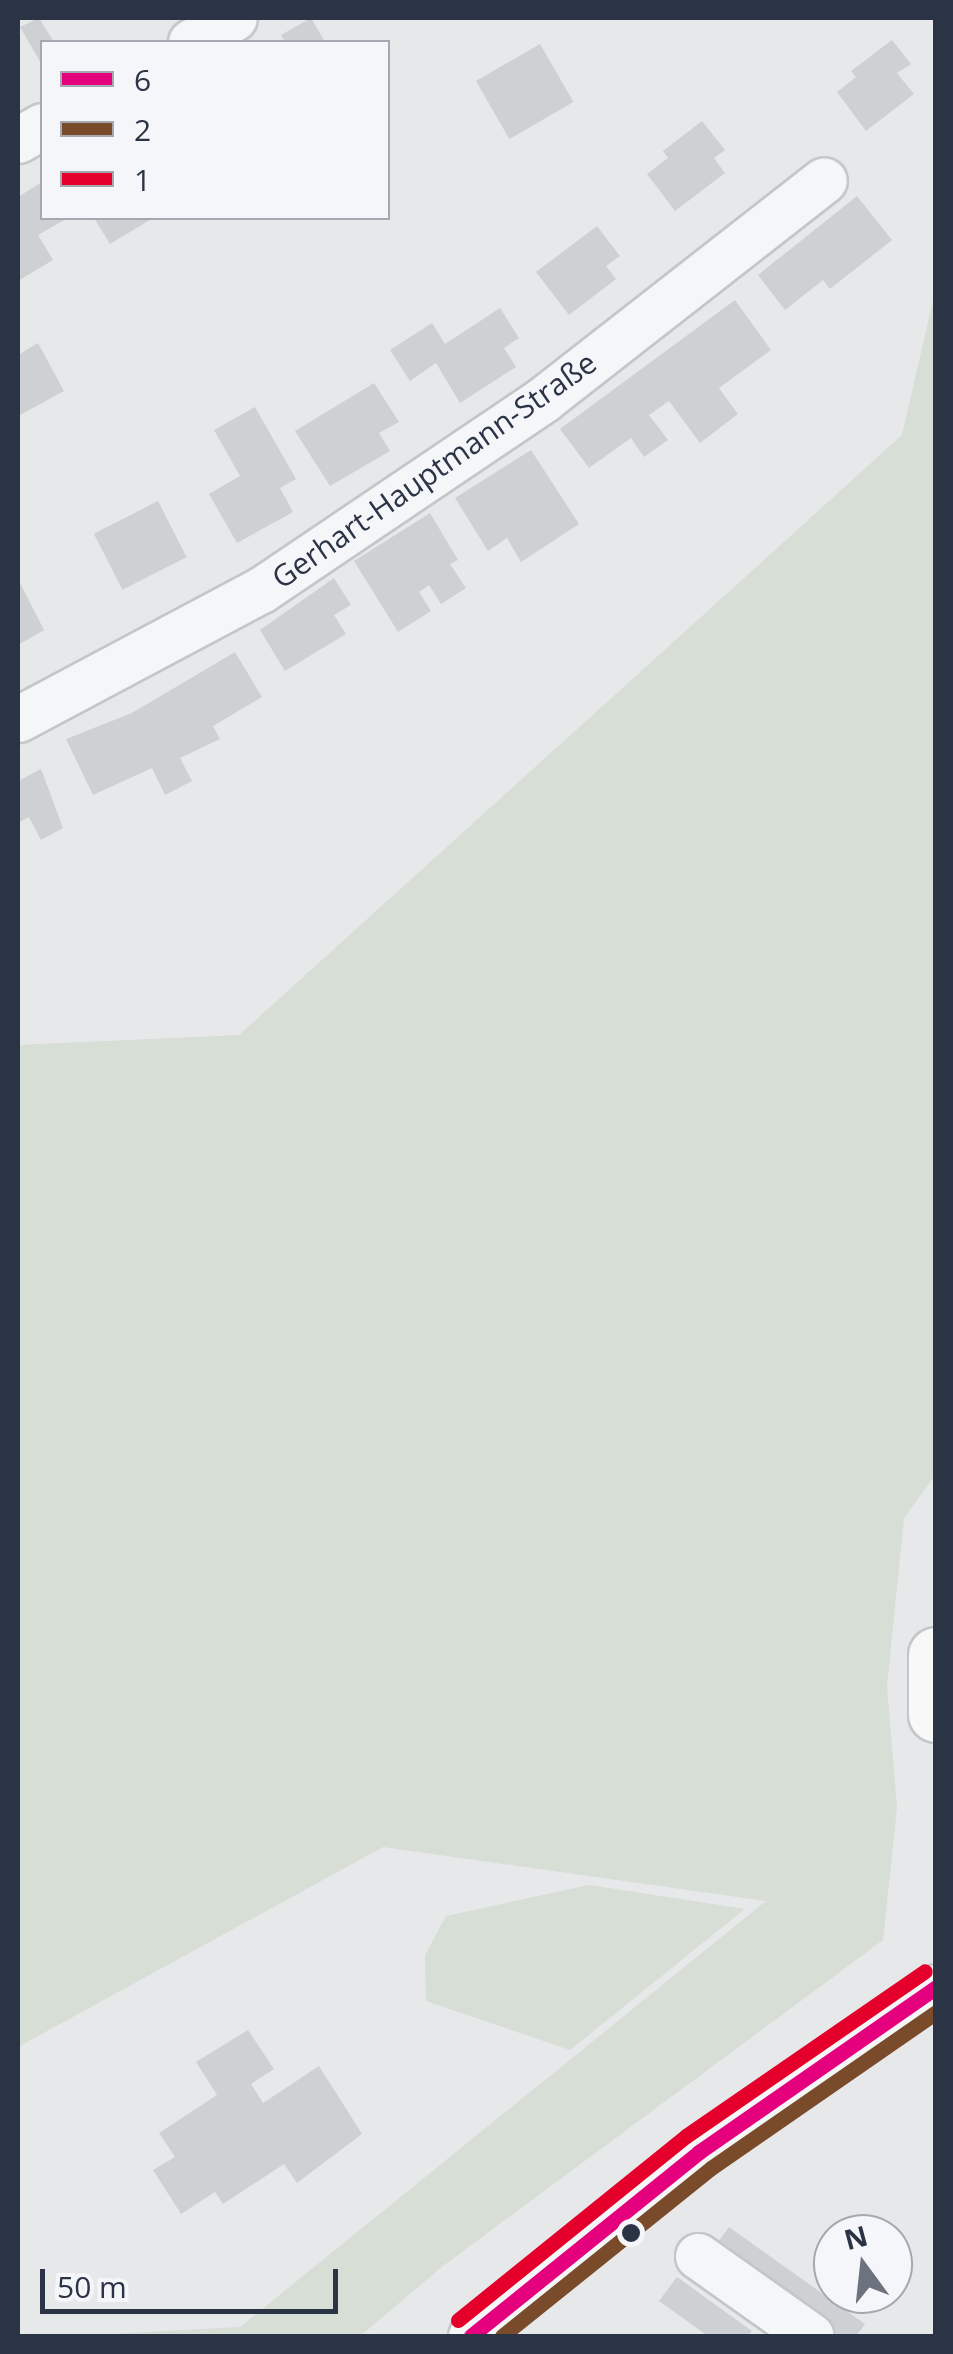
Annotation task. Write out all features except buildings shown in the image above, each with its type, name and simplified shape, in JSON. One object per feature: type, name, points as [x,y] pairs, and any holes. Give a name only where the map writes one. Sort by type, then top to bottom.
[{"type":"main road","points":[[936,1655],[936,1714]]},
{"type":"street","points":[[195,40],[234,18]]},
{"type":"street","points":[[18,140],[40,127]]},
{"type":"street","name":"Gerhart-Hauptmann-Straße","points":[[18,719],[276,580],[544,399],[824,180]]},
{"type":"street","points":[[471,2336],[699,2152],[936,1987]]},
{"type":"street","points":[[698,2256],[811,2336]]},
{"type":"shaded area","points":[[935,292],[936,1474],[904,1518],[887,1686],[897,1808],[883,1940],[443,2266],[360,2336],[71,2336],[240,2327],[766,1901],[383,1847],[18,2047],[18,1045],[239,1035],[902,435]]},
{"type":"shaded area","points":[[589,1885],[745,1909],[570,2050],[426,2001],[425,1955],[446,1916]]},
{"type":"transit line","name":"1","points":[[458,2320],[686,2136],[925,1971]]},
{"type":"transit line","name":"6","points":[[471,2336],[699,2152],[936,1987]]},
{"type":"transit line","name":"2","points":[[502,2336],[711,2168],[936,2012]]}]
